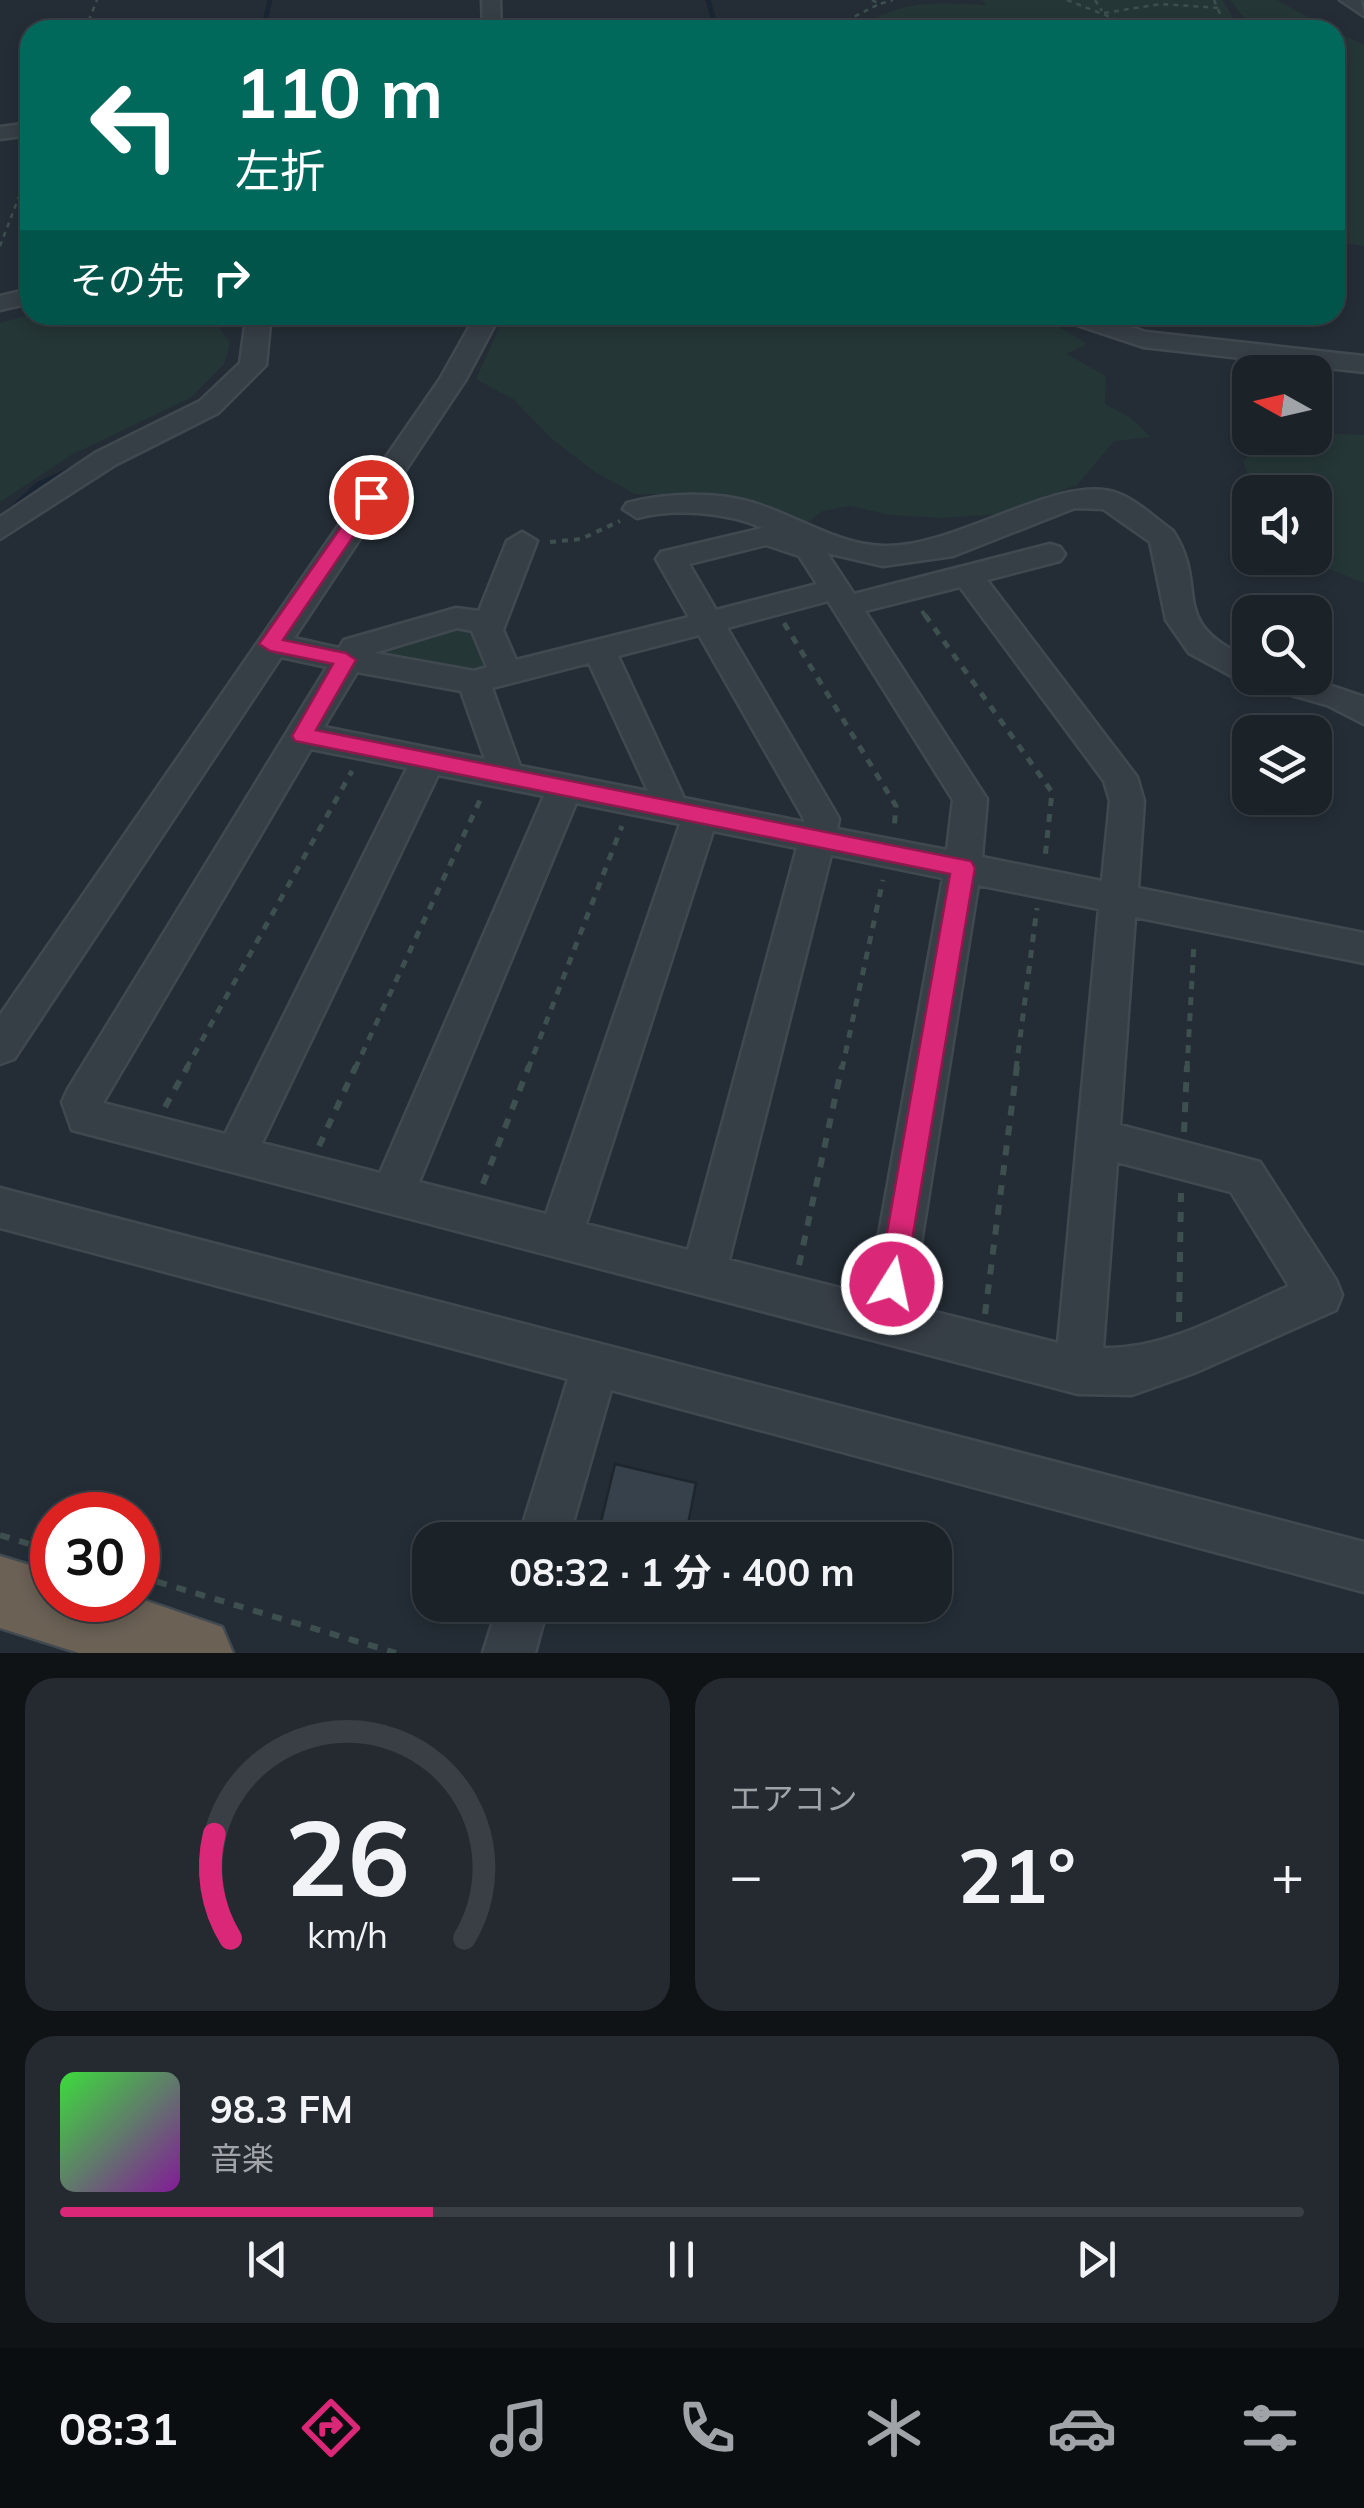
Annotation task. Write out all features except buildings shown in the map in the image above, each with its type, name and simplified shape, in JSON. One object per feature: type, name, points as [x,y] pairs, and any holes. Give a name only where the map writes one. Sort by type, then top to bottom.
[{"type":"highway","points":[[0,1592],[196,1653]]},
{"type":"street","points":[[1349,0],[1364,10]]},
{"type":"street","points":[[0,530],[104,459],[209,407],[253,365],[258,325]]},
{"type":"street","points":[[0,1046],[453,379],[483,325]]},
{"type":"street","points":[[1100,325],[1143,339],[1364,364]]},
{"type":"street","points":[[637,510],[660,503],[746,510],[832,545],[883,556],[953,547],[1071,500],[1110,500],[1162,538],[1185,633],[1208,654],[1232,664]]},
{"type":"street","points":[[704,1274],[822,819],[671,559],[767,536],[810,548],[970,800],[963,868],[886,1321]]},
{"type":"street","points":[[506,674],[487,630],[522,541]]},
{"type":"street","points":[[270,644],[474,682],[773,605],[909,592],[1050,554]]},
{"type":"street","points":[[969,577],[1120,778],[1127,801],[1078,1371]]},
{"type":"street","points":[[490,622],[456,618],[355,648],[354,661],[302,736],[82,1102],[86,1117],[1078,1371],[1132,1372],[1178,1357],[1320,1295],[1245,1176],[1099,1138]]},
{"type":"street","points":[[599,650],[666,793],[685,811]]},
{"type":"street","points":[[474,682],[503,762],[495,780]]},
{"type":"street","points":[[1331,695],[1364,712]]},
{"type":"street","points":[[302,736],[428,760],[495,780],[565,787],[1364,948]]},
{"type":"street","points":[[234,1156],[428,760]]},
{"type":"street","points":[[392,1195],[565,787]]},
{"type":"street","points":[[560,1237],[685,811]]},
{"type":"street","points":[[0,1208],[1364,1568]]},
{"type":"street","points":[[548,1522],[596,1363]]},
{"type":"street","points":[[509,1653],[519,1622]]},
{"type":"path","points":[[872,0],[879,4]]},
{"type":"path","points":[[848,20],[893,0]]},
{"type":"path","points":[[1067,0],[1118,20]]},
{"type":"path","points":[[1094,0],[1104,14]]},
{"type":"path","points":[[1214,0],[1224,20]]},
{"type":"path","points":[[1104,14],[1161,4],[1220,8]]},
{"type":"path","points":[[0,246],[20,194]]},
{"type":"path","points":[[522,541],[581,538],[615,525],[637,510]]},
{"type":"path","points":[[909,592],[1052,792],[981,1345]]},
{"type":"path","points":[[773,605],[896,806],[792,1297]]},
{"type":"path","points":[[149,1135],[358,760]]},
{"type":"path","points":[[306,1174],[495,780]]},
{"type":"path","points":[[472,1215],[626,814]]},
{"type":"path","points":[[0,1535],[30,1544]]},
{"type":"path","points":[[160,1583],[396,1653]]},
{"type":"shaded area","points":[[982,0],[1222,0],[1235,20],[871,20],[917,5],[986,5]]},
{"type":"shaded area","points":[[1230,0],[1276,0],[1314,20],[1245,20]]},
{"type":"shaded area","points":[[1345,36],[1364,45],[1364,246],[1345,243]]},
{"type":"shaded area","points":[[20,318],[20,325],[217,325],[230,343],[224,364],[190,398],[71,455],[0,502],[0,323]]},
{"type":"shaded area","points":[[500,325],[1056,325],[1087,344],[1066,354],[1106,376],[1105,404],[1131,418],[1151,437],[1114,441],[1077,485],[996,514],[943,518],[891,515],[850,506],[822,511],[807,523],[749,504],[686,494],[635,494],[595,472],[552,439],[513,399],[476,379]]},
{"type":"shaded area","points":[[1332,434],[1364,435],[1364,583],[1332,570],[1332,475],[1248,475],[1243,460],[1250,455],[1332,455]]},
{"type":"shaded area","points":[[454,624],[470,627],[487,670],[473,674],[362,655]]},
{"type":"waterway","points":[[265,20],[270,0]]},
{"type":"waterway","points":[[708,0],[714,20]]},
{"type":"waterway","points":[[0,520],[38,485],[73,469]]},
{"type":"route","points":[[371,497],[270,644],[346,660],[302,736],[963,868],[892,1284]]}]
